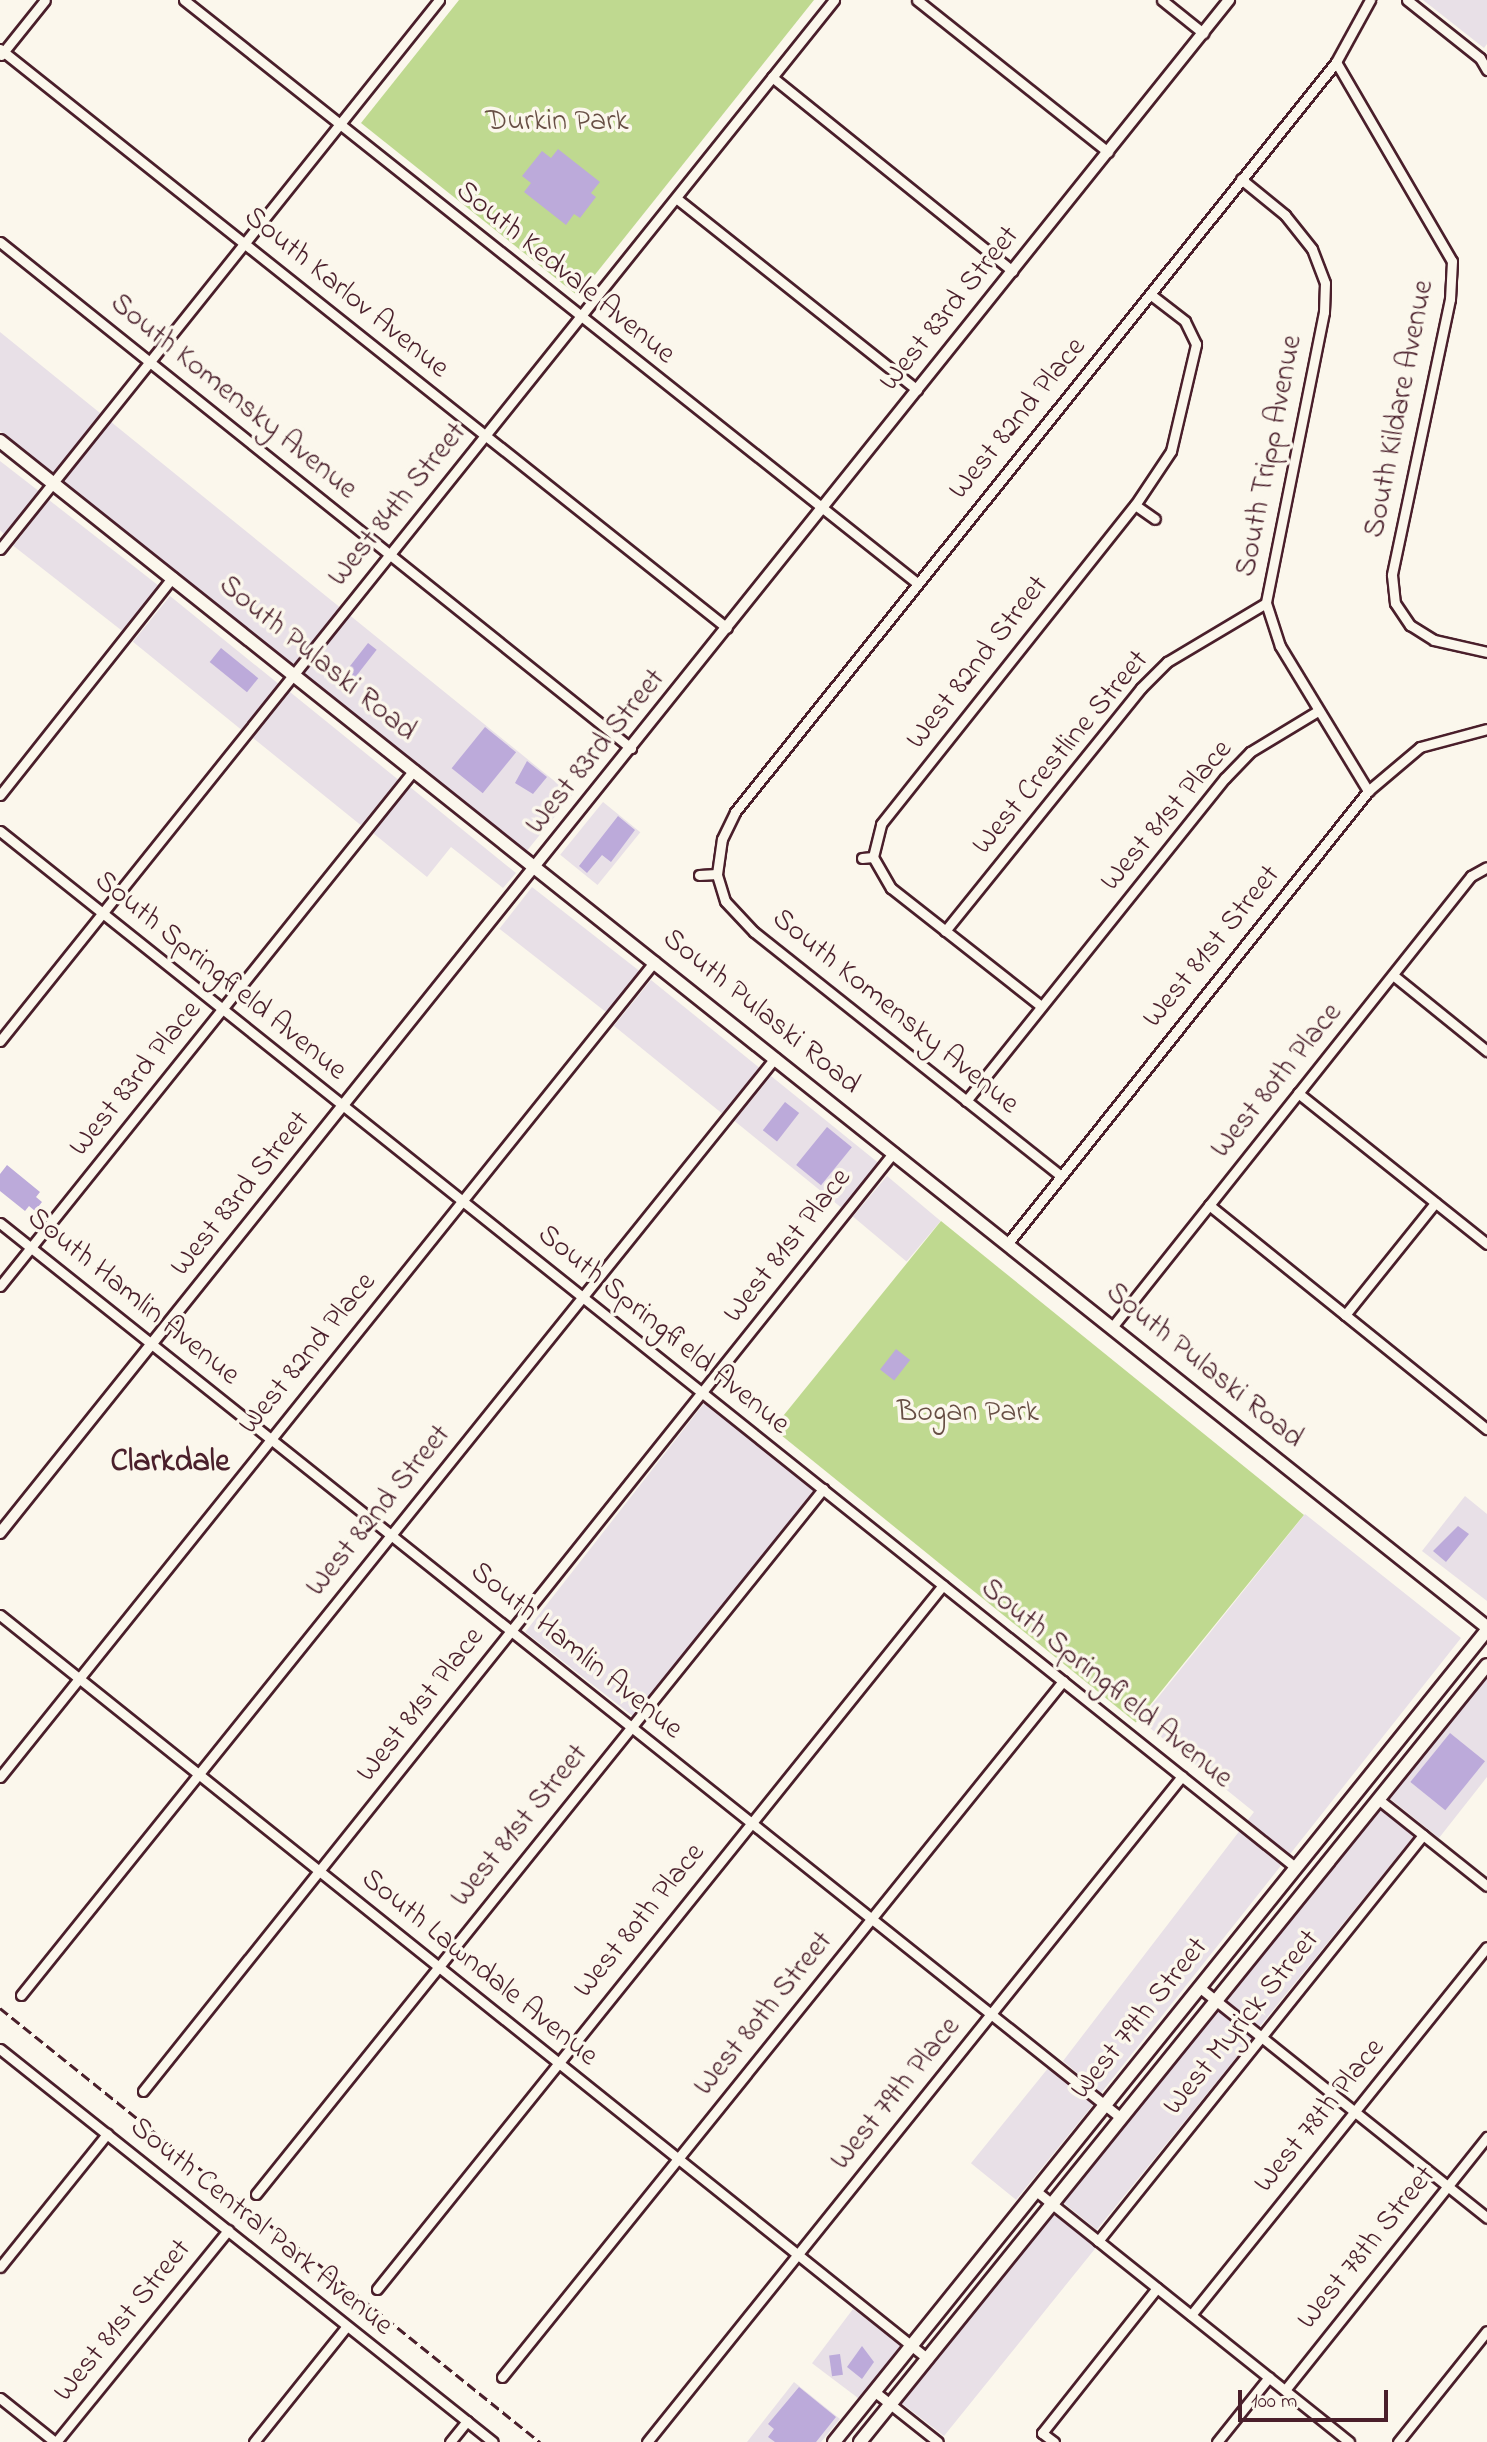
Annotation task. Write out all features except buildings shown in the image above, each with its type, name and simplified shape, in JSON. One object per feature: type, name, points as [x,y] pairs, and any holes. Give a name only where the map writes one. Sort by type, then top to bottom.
[{"type":"main road","name":"South Pulaski Road","points":[[0,441],[1008,1242],[1487,1628]]},
{"type":"main road","name":"West 79th Street","points":[[834,2442],[1487,1628]]},
{"type":"main road","name":"West 79th Street","points":[[860,2442],[1487,1665]]},
{"type":"street","points":[[1,52],[45,0]]},
{"type":"street","name":"South Kedvale Avenue","points":[[184,0],[916,583]]},
{"type":"street","name":"West 84th Street","points":[[0,1041],[834,0]]},
{"type":"street","points":[[917,0],[1108,152]]},
{"type":"street","points":[[1162,0],[1203,33]]},
{"type":"street","name":"West 83rd Street","points":[[0,1533],[1229,0]]},
{"type":"street","name":"West 82nd Place","points":[[717,874],[722,839],[735,812],[1336,62],[1370,0]]},
{"type":"street","points":[[1407,0],[1483,55],[1487,71]]},
{"type":"street","points":[[0,549],[340,124],[434,2]]},
{"type":"street","name":"South Karlov Avenue","points":[[1,52],[727,628]]},
{"type":"street","name":"South Kildare Avenue","points":[[1336,62],[1452,261],[1450,299],[1392,575],[1395,603],[1410,625],[1434,640],[1487,652]]},
{"type":"street","points":[[772,77],[1012,271]]},
{"type":"street","name":"South Tripp Avenue","points":[[1241,179],[1285,215],[1312,250],[1325,283],[1324,312],[1266,603],[1280,646],[1316,712],[1368,791]]},
{"type":"street","points":[[676,198],[917,390]]},
{"type":"street","name":"South Komensky Avenue","points":[[0,242],[631,748]]},
{"type":"street","name":"West 82nd Street","points":[[873,857],[881,824],[1135,505],[1171,451],[1196,344],[1185,321],[1150,294]]},
{"type":"street","points":[[1135,505],[1154,519]]},
{"type":"street","points":[[0,795],[173,578]]},
{"type":"street","name":"West Crestline Street","points":[[946,931],[1141,688],[1167,662],[1266,603]]},
{"type":"street","name":"West 81st Place","points":[[966,1101],[1241,761],[1316,712]]},
{"type":"street","name":"West 81st Street","points":[[1008,1242],[1368,791],[1420,747],[1487,729]]},
{"type":"street","name":"West 83rd Place","points":[[0,1286],[415,770]]},
{"type":"street","name":"South Springfield Avenue","points":[[0,831],[1295,1867]]},
{"type":"street","points":[[862,858],[873,857],[891,888],[1041,1006]]},
{"type":"street","name":"West 80th Place","points":[[1113,1326],[1393,975],[1484,867]]},
{"type":"street","points":[[699,875],[717,874]]},
{"type":"street","name":"South Komensky Avenue","points":[[717,874],[725,901],[754,932],[1061,1176]]},
{"type":"street","name":"West 82nd Place","points":[[0,1777],[655,961]]},
{"type":"street","points":[[1393,975],[1487,1051]]},
{"type":"street","name":"West 82nd Street","points":[[20,1995],[775,1058]]},
{"type":"street","points":[[1298,1093],[1487,1244]]},
{"type":"street","name":"West 81st Place","points":[[143,2091],[894,1152]]},
{"type":"street","points":[[1345,1315],[1435,1203]]},
{"type":"street","points":[[1209,1205],[1487,1429]]},
{"type":"street","name":"South Hamlin Avenue","points":[[0,1223],[1121,2118]]},
{"type":"street","name":"West 81st Street","points":[[257,2194],[823,1489]]},
{"type":"street","name":"West 80th Place","points":[[377,2290],[557,2062],[943,1585]]},
{"type":"street","name":"South Lawndale Avenue","points":[[0,1615],[928,2359]]},
{"type":"street","name":"West 80th Street","points":[[502,2377],[1063,1681]]},
{"type":"street","name":"West 79th Place","points":[[647,2442],[1182,1776]]},
{"type":"street","points":[[1378,1799],[1487,1886]]},
{"type":"street","name":"West Myrick Street","points":[[1098,2241],[1423,1835]]},
{"type":"street","name":"West 78th Place","points":[[1191,2315],[1487,1947]]},
{"type":"street","points":[[1199,1987],[1487,2218]]},
{"type":"street","name":"South Central Park Avenue","points":[[0,2049],[493,2442]]},
{"type":"street","points":[[0,2267],[107,2134]]},
{"type":"street","name":"West 78th Street","points":[[1285,2390],[1487,2137]]},
{"type":"street","points":[[1036,2191],[1349,2442]]},
{"type":"street","name":"West 81st Street","points":[[55,2442],[228,2230]]},
{"type":"street","points":[[1054,2442],[1042,2433],[1157,2288]]},
{"type":"street","points":[[254,2442],[346,2326]]},
{"type":"street","points":[[1398,2442],[1487,2331]]},
{"type":"street","points":[[1217,2442],[1269,2377]]},
{"type":"street","points":[[875,2392],[938,2442]]},
{"type":"street","points":[[0,2398],[55,2442]]},
{"type":"street","points":[[450,2442],[467,2421]]},
{"type":"shaded area","points":[[1423,0],[1487,0],[1487,44],[1484,48]]},
{"type":"shaded area","points":[[0,332],[572,795],[524,855],[0,431]]},
{"type":"shaded area","points":[[0,461],[40,492],[5,535],[0,530]]},
{"type":"shaded area","points":[[49,500],[159,586],[124,632],[13,546]]},
{"type":"shaded area","points":[[170,596],[279,684],[242,730],[133,642]]},
{"type":"shaded area","points":[[290,692],[398,779],[361,825],[253,738]]},
{"type":"shaded area","points":[[410,787],[516,873],[503,888],[451,847],[427,877],[373,833]]},
{"type":"shaded area","points":[[603,802],[640,832],[598,885],[560,855]]},
{"type":"shaded area","points":[[532,887],[639,971],[607,1012],[499,929]]},
{"type":"shaded area","points":[[651,980],[759,1067],[722,1113],[614,1026]]},
{"type":"shaded area","points":[[771,1076],[880,1164],[843,1209],[734,1121]]},
{"type":"shaded area","points":[[887,1176],[941,1221],[907,1262],[853,1217]]},
{"type":"shaded area","points":[[705,1402],[815,1488],[636,1718],[525,1632]]},
{"type":"shaded area","points":[[1465,1496],[1487,1514],[1487,1601],[1422,1551]]},
{"type":"shaded area","points":[[1305,1514],[1461,1638],[1101,2093],[1063,2061],[1254,1812],[1140,1720]]},
{"type":"shaded area","points":[[1487,1673],[1487,1777],[1439,1838],[1388,1797]]},
{"type":"shaded area","points":[[1380,1808],[1414,1836],[1259,2028],[1225,2000]]},
{"type":"shaded area","points":[[1218,2010],[1252,2038],[1097,2230],[1063,2202]]},
{"type":"shaded area","points":[[1049,2067],[1094,2104],[1016,2200],[971,2163]]},
{"type":"shaded area","points":[[1054,2213],[1096,2246],[944,2436],[900,2402]]},
{"type":"shaded area","points":[[853,2309],[901,2345],[860,2399],[812,2363]]},
{"type":"shaded area","points":[[794,2382],[840,2419],[821,2442],[747,2442]]},
{"type":"green space","name":"Durkin Park","points":[[459,0],[814,0],[578,296],[361,123]]},
{"type":"green space","name":"Bogan Park","points":[[941,1221],[1304,1515],[1136,1722],[773,1428]]},
{"type":"railway","points":[[0,2008],[540,2442]]},
{"type":"district","name":"Clarkdale","points":[[170,1463]]}]
